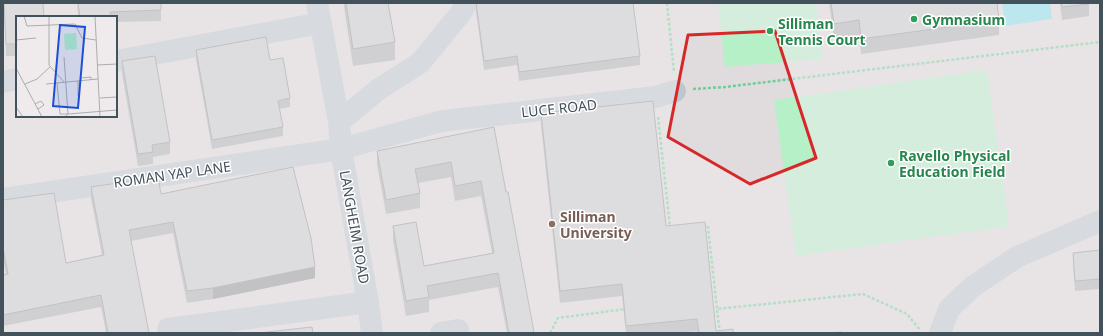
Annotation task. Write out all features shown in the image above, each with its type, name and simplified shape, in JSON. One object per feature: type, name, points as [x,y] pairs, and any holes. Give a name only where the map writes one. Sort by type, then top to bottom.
[{"type":"street","points":[[339,122],[379,89],[420,63],[460,14],[467,3]]},
{"type":"street","points":[[117,61],[319,13]]},
{"type":"street","name":"LANGHEIM ROAD","points":[[319,13],[339,122],[341,149],[368,302],[372,333]]},
{"type":"street","points":[[3,82],[16,79]]},
{"type":"street","name":"LUCE ROAD","points":[[341,149],[442,121],[666,94]]},
{"type":"street","name":"ROMAN YAP LANE","points":[[3,199],[341,149]]},
{"type":"street","points":[[940,333],[949,308],[972,287],[1017,257],[1100,221]]},
{"type":"street","points":[[168,328],[368,302]]},
{"type":"path","points":[[667,3],[666,94],[671,232]]},
{"type":"path","points":[[666,94],[1100,42]]},
{"type":"path","points":[[701,228],[708,227],[720,333]]},
{"type":"path","points":[[717,309],[863,294],[907,314],[924,333]]},
{"type":"path","points":[[550,333],[558,318],[626,309]]},
{"type":"highlighted area","points":[[775,31],[816,158],[750,184],[668,137],[688,35]]},
{"type":"shaded area","name":"Silliman University","points":[[3,3],[1100,3],[1100,333],[3,333]]},
{"type":"green space","name":"Silliman Tennis Court","points":[[718,3],[816,3],[822,59],[725,67]]},
{"type":"green space","name":"Ravello Physical Education Field","points":[[987,70],[1009,226],[796,256],[774,100]]},
{"type":"water","points":[[1002,3],[1050,3],[1052,19],[1005,26]]},
{"type":"building","points":[[4,3],[43,3],[44,16],[16,16],[16,44],[6,44]]},
{"type":"building","points":[[78,3],[161,3],[161,10],[110,12],[111,16],[80,16]]},
{"type":"building","points":[[346,3],[388,3],[395,42],[353,49]]},
{"type":"building","points":[[476,3],[633,3],[640,56],[519,72],[517,56],[484,61]]},
{"type":"building","name":"Gymnasium","points":[[831,3],[997,3],[999,20],[861,39],[859,20],[834,24]]},
{"type":"building","points":[[1061,3],[1089,3],[1089,4],[1062,7]]},
{"type":"building","points":[[266,37],[270,60],[283,58],[290,98],[278,101],[283,127],[212,140],[196,50]]},
{"type":"building","points":[[155,56],[170,142],[152,145],[153,152],[138,154],[122,61]]},
{"type":"building","points":[[653,101],[666,226],[705,222],[716,331],[733,329],[733,333],[699,333],[697,319],[626,326],[622,284],[560,291],[541,113]]},
{"type":"building","points":[[494,127],[506,192],[508,192],[534,332],[530,333],[509,333],[498,273],[427,286],[429,297],[406,301],[393,226],[416,222],[424,266],[494,253],[481,181],[455,186],[451,162],[415,169],[420,193],[386,200],[377,151]]},
{"type":"building","points":[[293,167],[311,238],[315,267],[213,288],[187,291],[173,222],[129,230],[149,333],[108,333],[101,295],[3,315],[3,275],[8,274],[3,248],[3,200],[54,193],[66,263],[104,255],[91,187],[158,177],[161,194]]},
{"type":"building","points":[[1100,250],[1100,279],[1075,281],[1073,253]]},
{"type":"building","points":[[312,327],[313,333],[258,333]]},
{"type":"place","name":"Gymnasium","points":[[914,19]]},
{"type":"place","name":"Silliman Tennis Court","points":[[770,31]]},
{"type":"place","name":"Ravello Physical Education Field","points":[[891,163]]},
{"type":"place","name":"Silliman University","points":[[552,224]]}]
